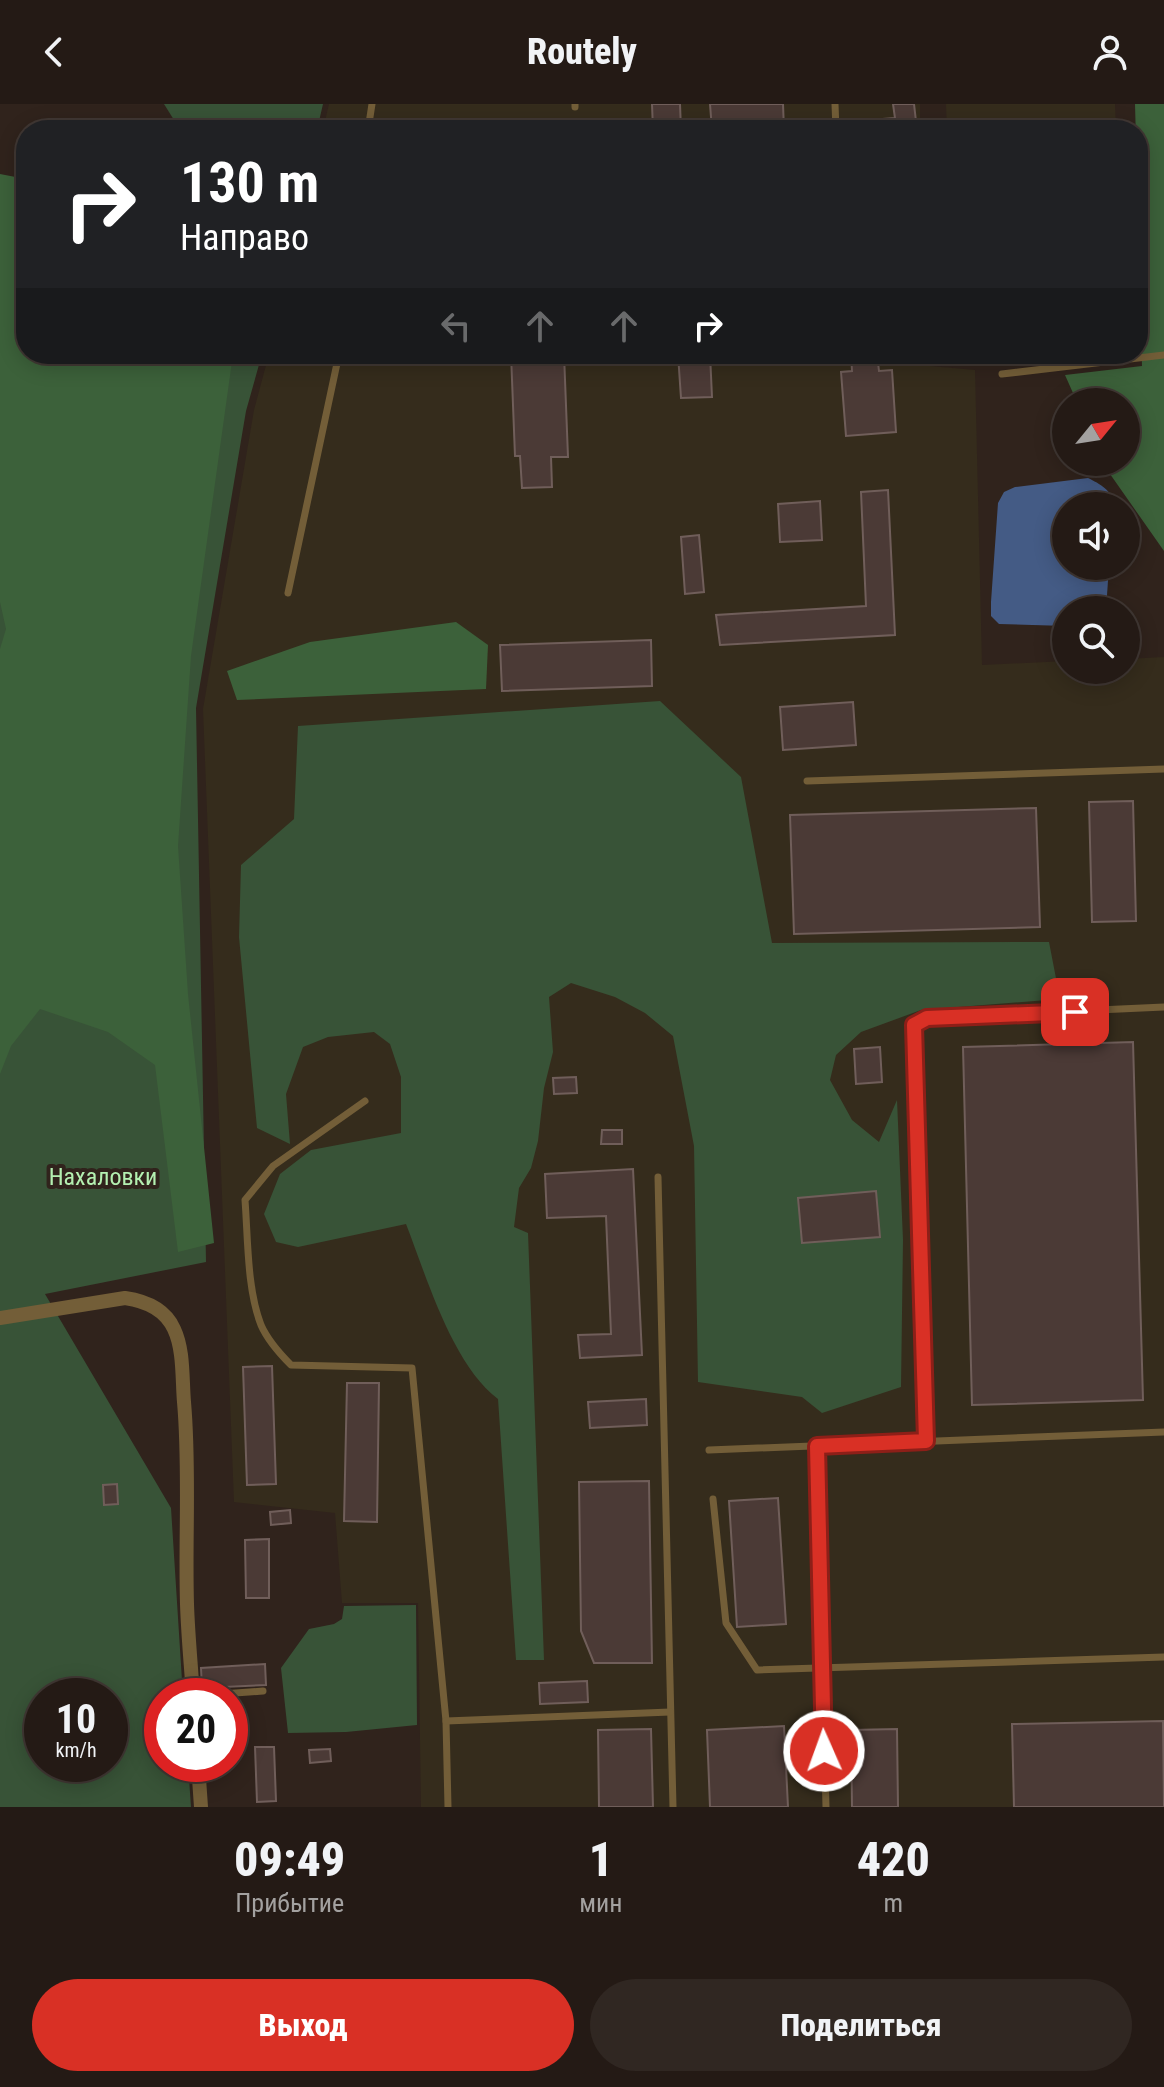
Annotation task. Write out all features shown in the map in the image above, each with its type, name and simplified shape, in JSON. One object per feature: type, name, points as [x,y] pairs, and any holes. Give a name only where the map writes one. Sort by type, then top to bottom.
[{"type":"street","points":[[0,1318],[125,1298],[140,1300],[165,1314],[175,1331],[188,1445],[187,1605],[192,1678]]},
{"type":"street","points":[[199,1782],[201,1807]]},
{"type":"lane","points":[[288,593],[337,364]]},
{"type":"lane","points":[[1002,374],[1087,364]]},
{"type":"lane","points":[[807,781],[1164,769]]},
{"type":"lane","points":[[926,1441],[914,1025],[927,1018],[1164,1007]]},
{"type":"lane","points":[[365,1101],[273,1166],[245,1200],[251,1278],[261,1324],[275,1349],[291,1365],[412,1368],[446,1721],[448,1807]]},
{"type":"lane","points":[[658,1177],[673,1807]]},
{"type":"lane","points":[[709,1450],[1164,1432]]},
{"type":"lane","points":[[817,1446],[826,1807]]},
{"type":"lane","points":[[713,1499],[726,1623],[757,1670],[1164,1657]]},
{"type":"lane","points":[[248,1692],[263,1691]]},
{"type":"lane","points":[[446,1721],[670,1712]]},
{"type":"shaded area","points":[[329,104],[920,104],[920,120],[325,120]]},
{"type":"shaded area","points":[[946,104],[1115,104],[1116,120],[947,120]]},
{"type":"shaded area","points":[[266,364],[919,364],[975,370],[982,665],[1052,662],[1052,684],[1140,684],[1140,658],[1164,657],[1164,1807],[421,1807],[418,1603],[342,1603],[335,1513],[234,1502],[203,709],[254,410]]},
{"type":"green space","points":[[164,104],[323,104],[319,120],[174,120]]},
{"type":"green space","points":[[1135,104],[1164,104],[1164,551],[1140,517],[1140,492],[1123,492],[1111,476],[1140,476],[1140,388],[1071,388],[1065,375],[1148,364],[1148,120],[1135,120]]},
{"type":"green space","points":[[0,174],[16,177],[16,364],[232,364],[191,656],[178,846],[188,994],[214,1243],[178,1252],[155,1065],[108,1032],[40,1009],[11,1046],[0,1074],[0,649],[6,629],[0,602]]},
{"type":"green space","name":"Нахаловки","points":[[84,364],[259,364],[246,411],[196,708],[206,1262],[45,1294],[171,1508],[182,1678],[144,1678],[144,1782],[189,1782],[191,1807],[0,1807],[0,564]]},
{"type":"green space","points":[[456,622],[488,645],[486,689],[237,700],[227,671],[310,642]]},
{"type":"green space","points":[[660,701],[741,777],[772,943],[1049,942],[1060,999],[921,1010],[861,1032],[836,1055],[830,1080],[852,1120],[879,1142],[897,1100],[903,1240],[901,1387],[822,1413],[802,1397],[698,1382],[694,1146],[673,1036],[645,1013],[615,997],[571,983],[549,997],[553,1052],[544,1088],[538,1141],[531,1168],[519,1188],[514,1227],[528,1233],[544,1660],[516,1660],[498,1399],[482,1384],[454,1342],[406,1224],[298,1247],[276,1242],[264,1214],[280,1174],[311,1150],[401,1133],[401,1077],[390,1044],[374,1032],[328,1037],[303,1047],[286,1094],[290,1144],[257,1128],[239,937],[241,865],[294,819],[298,726]]},
{"type":"green space","points":[[416,1605],[417,1725],[346,1732],[288,1733],[281,1668],[309,1629],[334,1624],[342,1619],[344,1606]]},
{"type":"water","points":[[1088,478],[1109,492],[1052,492],[1052,580],[1108,580],[1107,596],[1052,596],[1052,626],[999,624],[991,616],[998,503],[1004,492],[1015,487]]},
{"type":"building","points":[[652,104],[680,104],[681,120],[653,120]]},
{"type":"building","points":[[710,104],[783,104],[784,120],[711,120]]},
{"type":"building","points":[[893,104],[914,104],[916,120],[871,120],[895,118]]},
{"type":"building","points":[[511,364],[564,364],[568,457],[551,457],[552,487],[522,488],[520,456],[515,456]]},
{"type":"building","points":[[679,364],[710,364],[712,397],[681,398]]},
{"type":"building","points":[[852,364],[878,364],[879,371],[892,370],[896,432],[846,436],[841,372],[852,371]]},
{"type":"building","points":[[888,490],[895,635],[720,645],[716,615],[866,606],[861,492]]},
{"type":"building","points":[[820,501],[822,540],[780,542],[778,504]]},
{"type":"building","points":[[699,535],[704,592],[685,594],[681,537]]},
{"type":"building","points":[[651,640],[652,686],[502,691],[500,645]]},
{"type":"building","points":[[853,702],[856,745],[783,750],[780,707]]},
{"type":"building","points":[[1133,801],[1136,921],[1092,922],[1089,802]]},
{"type":"building","points":[[1036,808],[1040,927],[794,934],[790,815]]},
{"type":"building","points":[[1133,1042],[1143,1400],[972,1405],[963,1047]]},
{"type":"building","points":[[880,1047],[882,1082],[856,1084],[854,1049]]},
{"type":"building","points":[[576,1077],[577,1093],[554,1094],[553,1078]]},
{"type":"building","points":[[602,1130],[622,1130],[622,1144],[601,1144]]},
{"type":"building","points":[[633,1169],[642,1355],[580,1358],[578,1335],[611,1334],[606,1216],[547,1218],[545,1174]]},
{"type":"building","points":[[876,1191],[880,1237],[802,1243],[798,1198]]},
{"type":"building","points":[[272,1366],[276,1484],[247,1485],[243,1367]]},
{"type":"building","points":[[347,1383],[379,1383],[377,1522],[344,1521]]},
{"type":"building","points":[[646,1399],[647,1425],[590,1428],[588,1402]]},
{"type":"building","points":[[649,1481],[652,1663],[594,1663],[581,1631],[579,1482]]},
{"type":"building","points":[[117,1484],[118,1504],[104,1505],[103,1485]]},
{"type":"building","points":[[778,1498],[786,1624],[737,1627],[729,1501]]},
{"type":"building","points":[[290,1510],[291,1523],[271,1525],[270,1512]]},
{"type":"building","points":[[269,1539],[269,1598],[246,1598],[245,1540]]},
{"type":"building","points":[[265,1664],[266,1685],[248,1686],[248,1678],[202,1678],[201,1668]]},
{"type":"building","points":[[587,1681],[588,1702],[540,1704],[539,1683]]},
{"type":"building","points":[[1163,1721],[1164,1807],[1014,1807],[1012,1724]]},
{"type":"building","points":[[784,1726],[788,1807],[710,1807],[707,1730]]},
{"type":"building","points":[[651,1729],[653,1807],[599,1807],[598,1730]]},
{"type":"building","points":[[897,1729],[898,1807],[852,1807],[851,1730]]},
{"type":"building","points":[[255,1747],[274,1747],[276,1801],[257,1802]]},
{"type":"building","points":[[330,1749],[331,1761],[310,1763],[309,1750]]},
{"type":"route","points":[[824,1751],[817,1446],[926,1441],[914,1025],[927,1018],[1075,1012]]}]
